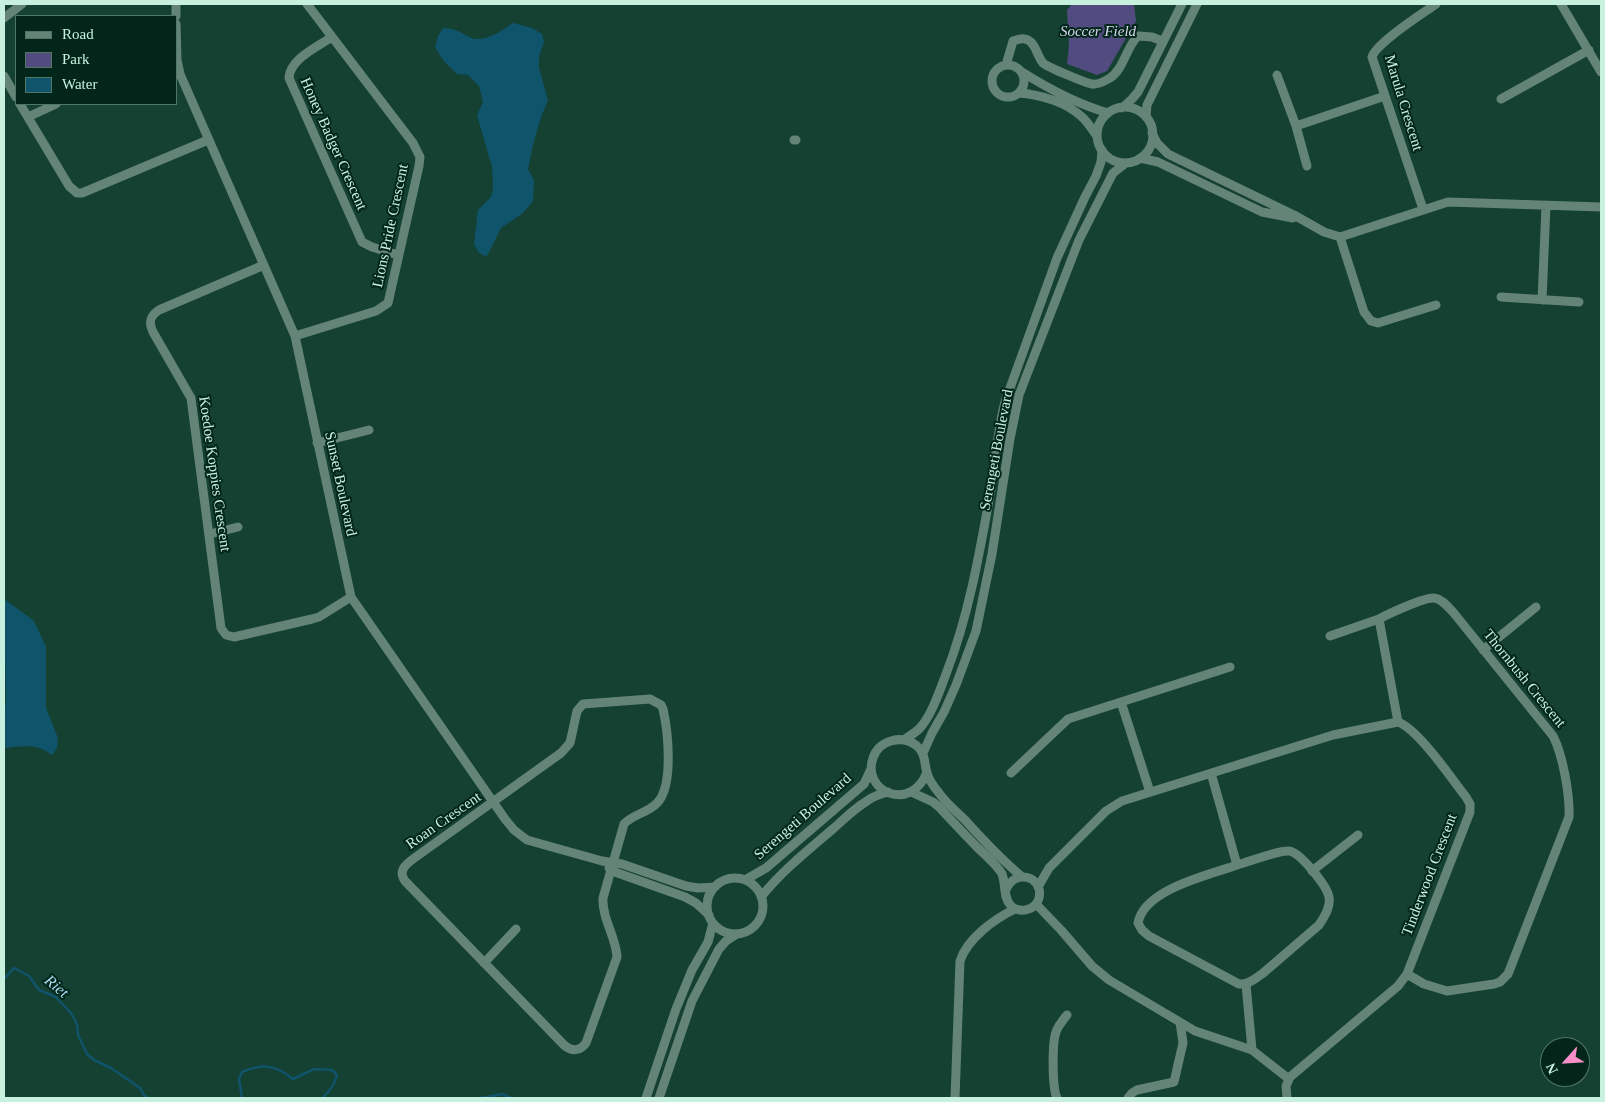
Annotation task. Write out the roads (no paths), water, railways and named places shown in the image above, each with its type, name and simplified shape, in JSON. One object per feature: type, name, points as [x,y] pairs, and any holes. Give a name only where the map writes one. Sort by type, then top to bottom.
[{"type":"street","points":[[4,18],[22,4]]},
{"type":"street","name":"Lions Pride Crescent","points":[[295,336],[376,311],[385,306],[391,295],[398,255],[416,185],[420,157],[413,143],[307,4]]},
{"type":"street","points":[[1122,108],[1138,92],[1182,4]]},
{"type":"street","points":[[1146,118],[1147,106],[1197,4]]},
{"type":"street","name":"Marula Crescent","points":[[1423,209],[1373,63],[1373,53],[1382,43],[1436,4]]},
{"type":"street","points":[[1561,4],[1601,72]]},
{"type":"street","points":[[1006,65],[1014,41],[1027,39],[1031,42],[1044,63],[1083,81],[1097,84],[1106,81],[1116,73],[1132,43],[1138,36],[1152,37],[1162,41]]},
{"type":"street","name":"Honey Badger Crescent","points":[[332,37],[294,65],[289,71],[289,78],[362,242],[398,255]]},
{"type":"street","points":[[1500,99],[1589,50]]},
{"type":"street","name":"Sunset Boulevard","points":[[178,53],[179,68],[208,140],[295,336],[351,597],[514,830],[527,840],[602,861],[613,867]]},
{"type":"street","points":[[1022,72],[1025,81],[1024,87],[1020,92],[1012,97],[1008,97],[1002,96],[995,90],[992,80],[996,70],[1006,65],[1017,67],[1040,83],[1086,106],[1108,113]]},
{"type":"street","points":[[1277,75],[1296,126],[1307,166]]},
{"type":"street","points":[[4,76],[15,95]]},
{"type":"street","points":[[1020,92],[1042,96],[1074,110],[1086,120],[1097,136]]},
{"type":"street","points":[[1296,126],[1385,96]]},
{"type":"street","points":[[21,105],[62,176],[73,191],[77,193],[82,193],[208,140]]},
{"type":"street","points":[[28,117],[54,105]]},
{"type":"street","points":[[1122,108],[1134,109],[1146,118],[1149,121],[1152,134],[1149,149],[1140,158],[1126,163],[1117,162],[1109,158],[1098,144],[1097,136],[1098,127],[1102,119],[1108,113],[1122,108]]},
{"type":"street","points":[[1152,134],[1168,154],[1324,232],[1340,237],[1448,202],[1601,207]]},
{"type":"street","name":"Serengeti Boulevard","points":[[904,740],[918,730],[925,721],[938,694],[957,645],[977,562],[991,487],[998,426],[1005,402],[1057,258],[1096,176],[1101,162],[1102,150]]},
{"type":"street","points":[[1140,158],[1158,162],[1270,215],[1301,219]]},
{"type":"street","name":"Serengeti Boulevard","points":[[923,753],[954,692],[976,631],[992,554],[1010,439],[1019,395],[1079,240],[1113,172],[1126,163]]},
{"type":"street","points":[[1226,195],[1231,185]]},
{"type":"street","points":[[1252,208],[1257,197]]},
{"type":"street","points":[[1542,300],[1546,206]]},
{"type":"street","points":[[1340,237],[1364,312],[1371,321],[1383,322],[1436,305]]},
{"type":"street","name":"Koedoe Koppies Crescent","points":[[264,265],[159,310],[150,319],[150,326],[153,332],[191,398],[210,534],[220,628],[226,635],[234,637],[319,617],[351,597]]},
{"type":"street","points":[[1501,297],[1580,302]]},
{"type":"street","points":[[317,443],[369,430]]},
{"type":"street","points":[[210,534],[238,527]]},
{"type":"street","name":"Thornbush Crescent","points":[[1379,619],[1390,613],[1430,599],[1438,599],[1447,606],[1554,736],[1560,752],[1569,799],[1569,817],[1508,974],[1500,982],[1494,984],[1447,991],[1424,984],[1408,974]]},
{"type":"street","points":[[1483,650],[1536,606]]},
{"type":"street","points":[[1038,887],[1049,868],[1112,806],[1122,801],[1333,735],[1398,722],[1379,619],[1330,636]]},
{"type":"street","points":[[1011,773],[1068,719],[1230,667]]},
{"type":"street","name":"Roan Crescent","points":[[650,700],[661,705],[664,716],[668,777],[659,802],[628,819],[624,824],[613,867],[603,898],[603,906],[617,950],[617,957],[586,1043],[580,1049],[572,1050],[564,1045],[401,875],[405,865],[566,748],[573,733],[577,711],[583,704],[650,700]]},
{"type":"street","points":[[1121,702],[1150,792]]},
{"type":"street","name":"Tinderwood Crescent","points":[[1289,1079],[1398,986],[1408,974],[1468,816],[1470,808],[1466,797],[1417,737],[1406,725],[1398,722]]},
{"type":"street","points":[[904,740],[917,746],[923,753],[926,762],[926,772],[923,781],[917,788],[900,795],[888,792],[877,784],[871,768],[872,759],[882,745],[890,741],[904,740]]},
{"type":"street","name":"Serengeti Boulevard","points":[[745,880],[766,868],[864,784],[871,768]]},
{"type":"street","points":[[926,772],[939,794],[1000,871],[1007,901],[1015,909]]},
{"type":"street","points":[[1211,773],[1237,865]]},
{"type":"street","name":"Serengeti Boulevard","points":[[761,897],[792,864],[855,810],[866,801],[888,792]]},
{"type":"street","points":[[911,792],[933,802],[1007,864],[1034,881],[1038,887],[1039,897],[1036,904],[1030,909],[1015,909],[997,917],[963,952],[960,961],[955,1098]]},
{"type":"street","points":[[1312,871],[1358,835]]},
{"type":"street","points":[[1290,851],[1299,855],[1312,871],[1328,894],[1329,903],[1326,915],[1319,926],[1262,974],[1246,984],[1239,984],[1149,936],[1138,923],[1144,909],[1164,891],[1237,865],[1290,851]]},
{"type":"street","points":[[613,867],[650,874],[686,886],[698,888],[715,887]]},
{"type":"street","points":[[613,867],[648,884],[693,900],[720,929],[728,933],[737,934]]},
{"type":"street","points":[[997,917],[1012,880],[1049,868]]},
{"type":"street","points":[[648,884],[650,874]]},
{"type":"street","points":[[646,1098],[676,1009],[692,970],[708,942],[711,919],[707,907],[708,898],[715,887],[726,879],[736,878],[745,880],[753,885],[761,897],[762,911],[759,920],[745,932],[726,940],[719,949],[692,1001],[659,1098]]},
{"type":"street","points":[[1036,904],[1092,966],[1109,980],[1194,1031],[1252,1050],[1289,1079],[1286,1086],[1287,1098]]},
{"type":"street","points":[[484,963],[516,929]]},
{"type":"street","points":[[1246,984],[1252,1050]]},
{"type":"street","points":[[1057,1098],[1053,1088],[1054,1041],[1057,1029],[1067,1015]]},
{"type":"street","points":[[1128,1098],[1137,1090],[1174,1082],[1183,1043],[1180,1022]]},
{"type":"street","points":[[1183,1043],[1194,1031]]},
{"type":"water","points":[[513,23],[532,28],[542,34],[544,42],[539,56],[539,68],[548,100],[541,117],[528,169],[534,180],[533,201],[523,213],[501,228],[487,256],[482,255],[474,244],[478,210],[491,197],[493,188],[492,167],[477,115],[483,102],[479,86],[468,75],[457,74],[443,60],[435,47],[438,36],[443,28],[460,32],[475,39],[481,39],[492,36]]},
{"type":"water","points":[[4,599],[34,621],[46,647],[46,708],[58,738],[57,748],[52,755],[35,747],[4,748],[4,707],[6,705]]},
{"type":"waterway","name":"Riet","points":[[4,979],[14,968],[29,976],[39,990],[56,997],[71,1013],[77,1024],[78,1035],[87,1054],[140,1088],[144,1095],[149,1098]]},
{"type":"waterway","name":"Riet","points":[[242,1098],[239,1079],[242,1072],[257,1067],[275,1068],[293,1079],[314,1069],[332,1070],[337,1075],[336,1079],[322,1098]]},
{"type":"waterway","name":"Riet","points":[[480,1098],[502,1094],[511,1098]]},
{"type":"park label","name":"Soccer Field","points":[[1098,32]]}]
